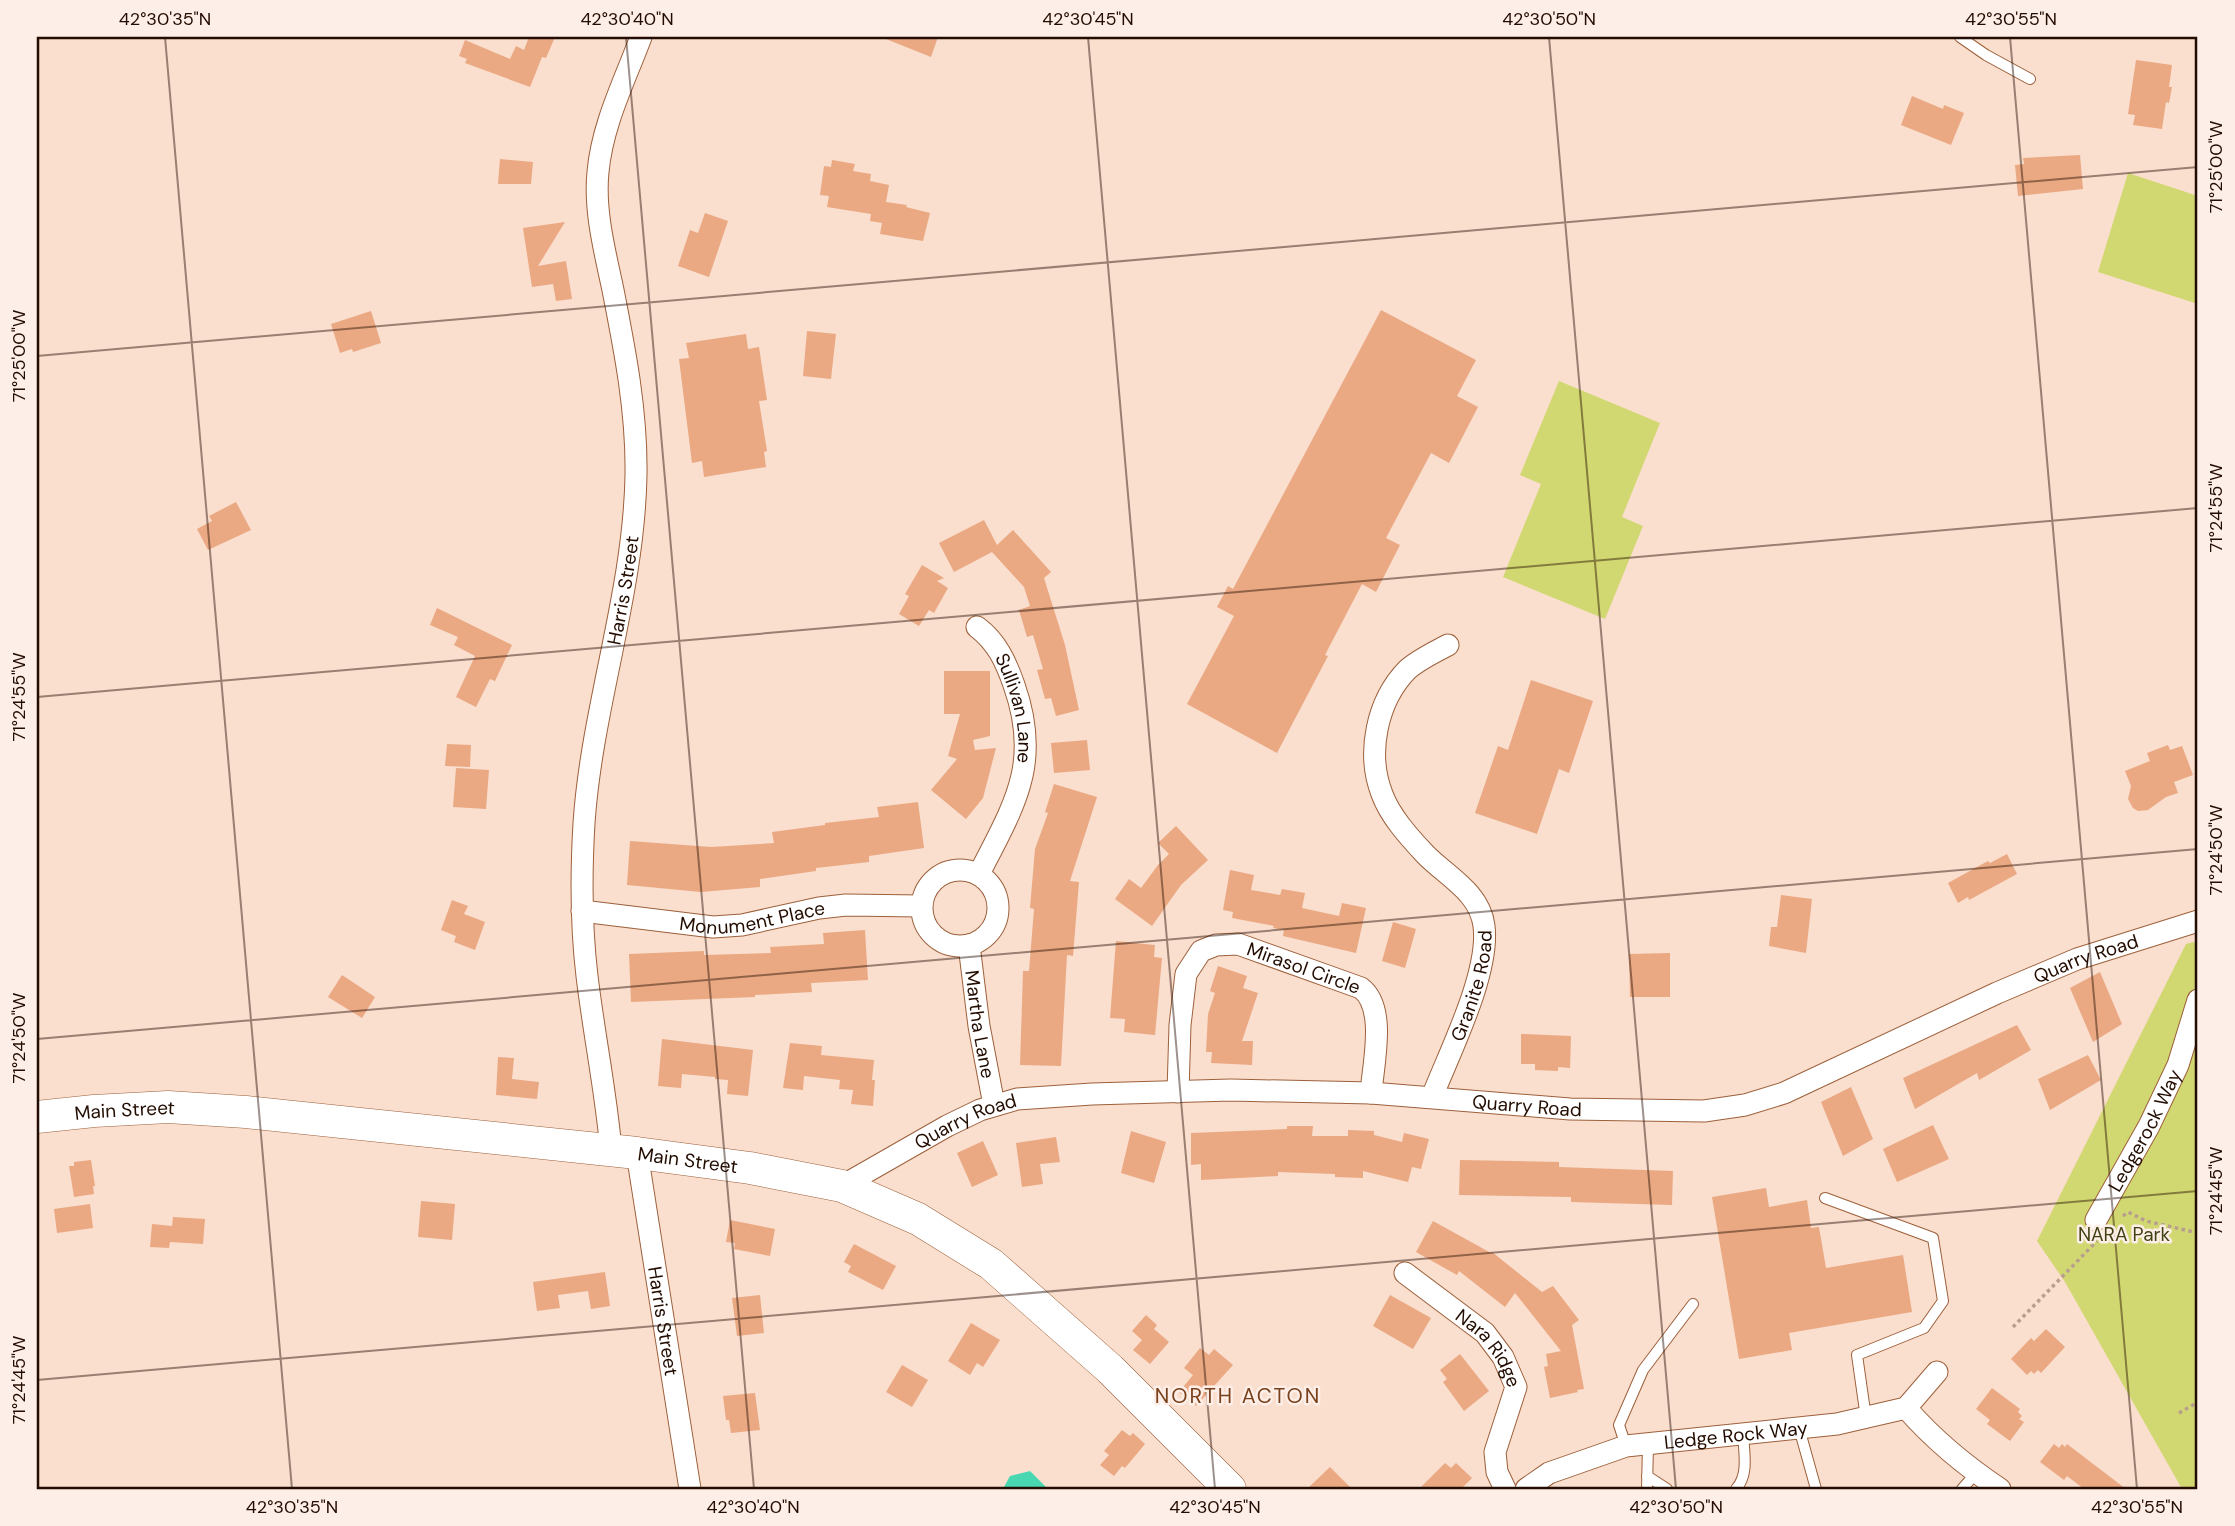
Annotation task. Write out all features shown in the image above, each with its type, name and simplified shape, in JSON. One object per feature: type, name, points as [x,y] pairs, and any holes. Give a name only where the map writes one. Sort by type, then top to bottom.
[{"type":"main road","name":"Main Street","points":[[37,1117],[168,1107],[246,1112],[624,1152],[750,1168],[842,1186],[918,1219],[991,1264],[1110,1369],[1230,1489]]},
{"type":"street","name":"Harris Street","points":[[641,37],[611,119],[598,171],[597,197],[632,401],[636,473],[629,551],[589,777],[583,847],[582,911],[586,974],[607,1104],[624,1152],[690,1489]]},
{"type":"street","name":"Sullivan Lane","points":[[977,627],[993,642],[1006,663],[1021,705],[1027,744],[1022,783],[1015,803],[979,874]]},
{"type":"street","name":"Granite Road","points":[[1432,1097],[1473,992],[1485,949],[1484,923],[1475,900],[1447,871],[1427,856],[1402,828],[1382,794],[1374,754],[1381,711],[1393,690],[1408,669],[1448,645]]},
{"type":"street","points":[[958,869],[979,874],[994,891],[998,914],[988,934],[969,945],[953,946],[939,940],[928,929],[921,906],[928,886],[938,876],[958,869]]},
{"type":"street","name":"Monument Place","points":[[582,911],[713,927],[742,925],[819,908],[846,905],[921,906]]},
{"type":"street","name":"Quarry Road","points":[[842,1186],[947,1126],[994,1105],[1017,1099],[1231,1090],[1371,1093],[1598,1110],[1703,1111],[1745,1105],[1784,1093],[1997,993],[2077,959],[2198,921]]},
{"type":"street","name":"Mirasol Circle","points":[[1178,1092],[1180,1025],[1186,974],[1201,951],[1216,945],[1238,944],[1367,992],[1373,1002],[1376,1020],[1371,1093]]},
{"type":"street","name":"Martha Lane","points":[[969,945],[979,1026],[994,1105]]},
{"type":"street","name":"Ledgerock Way","points":[[2098,1229],[2178,1065],[2198,1000]]},
{"type":"street","name":"Nara Ridge","points":[[1405,1273],[1485,1333],[1503,1357],[1516,1387],[1495,1452],[1497,1472],[1505,1489]]},
{"type":"street","points":[[1937,1372],[1906,1408],[1969,1481],[2000,1489]]},
{"type":"street","name":"Ledge Rock Way","points":[[1526,1489],[1549,1473],[1626,1446],[1799,1428],[1866,1418],[1906,1408]]},
{"type":"lane","points":[[1960,37],[2030,79]]},
{"type":"lane","points":[[1825,1198],[1933,1238],[1943,1301],[1924,1328],[1857,1355],[1866,1418]]},
{"type":"lane","points":[[1626,1446],[1619,1425],[1643,1370],[1693,1304]]},
{"type":"lane","points":[[1799,1428],[1816,1489]]},
{"type":"lane","points":[[1736,1489],[1743,1482],[1743,1434]]},
{"type":"lane","points":[[1647,1489],[1648,1444]]},
{"type":"lane","points":[[1647,1476],[1667,1489]]},
{"type":"path","points":[[2120,1218],[2128,1212],[2146,1221],[2198,1233]]},
{"type":"path","points":[[2013,1327],[2098,1229]]},
{"type":"path","points":[[2179,1413],[2198,1402]]},
{"type":"green space","points":[[2128,173],[2198,196],[2198,304],[2098,272]]},
{"type":"green space","points":[[1559,381],[1660,423],[1622,517],[1643,526],[1605,619],[1503,577],[1541,484],[1520,475]]},
{"type":"green space","name":"NARA Park","points":[[2198,941],[2198,1489],[2182,1489],[2065,1282],[2037,1241],[2186,944]]},
{"type":"shaded area","points":[[1030,1471],[1048,1489],[1003,1489],[1010,1476]]},
{"type":"building","points":[[529,37],[555,37],[546,58],[542,57],[530,87],[465,63],[467,59],[459,56],[465,40],[510,59],[516,46],[524,50]]},
{"type":"building","points":[[881,37],[938,37],[931,57]]},
{"type":"building","points":[[2136,60],[2172,65],[2169,87],[2172,87],[2169,103],[2166,102],[2162,129],[2133,125],[2135,115],[2128,114]]},
{"type":"building","points":[[1912,96],[1943,109],[1944,105],[1964,113],[1951,145],[1901,125]]},
{"type":"building","points":[[2080,155],[2083,189],[2018,196],[2015,165],[2024,164],[2023,158]]},
{"type":"building","points":[[500,159],[533,162],[531,184],[498,184]]},
{"type":"building","points":[[832,160],[855,164],[853,171],[871,174],[870,181],[889,185],[886,202],[907,205],[906,207],[930,213],[923,241],[880,234],[882,223],[870,221],[871,214],[827,207],[829,196],[820,195],[824,166],[831,167]]},
{"type":"building","points":[[705,213],[728,221],[709,277],[678,266],[690,230],[698,233]]},
{"type":"building","points":[[565,222],[538,266],[566,261],[572,299],[556,301],[553,284],[532,287],[523,228]]},
{"type":"building","points":[[1381,310],[1476,360],[1457,396],[1478,407],[1449,463],[1431,453],[1386,538],[1400,545],[1376,592],[1362,584],[1277,753],[1187,704],[1234,616],[1217,607],[1228,586],[1233,589]]},
{"type":"building","points":[[371,311],[381,343],[353,352],[352,349],[340,353],[331,324]]},
{"type":"building","points":[[807,331],[836,334],[831,379],[803,376]]},
{"type":"building","points":[[746,334],[748,349],[759,347],[767,400],[759,401],[767,451],[764,452],[766,467],[704,477],[702,461],[692,463],[679,359],[689,358],[686,343]]},
{"type":"building","points":[[236,502],[251,530],[208,550],[197,529],[212,521],[209,516]]},
{"type":"building","points":[[984,520],[997,545],[1013,530],[1051,572],[1044,578],[1065,645],[1079,710],[1056,716],[1051,698],[1045,699],[1037,670],[1043,669],[1033,635],[1027,637],[1019,610],[1030,606],[1024,587],[992,552],[954,572],[939,543]]},
{"type":"building","points":[[922,565],[944,578],[937,581],[948,588],[934,613],[929,610],[919,626],[899,614],[909,596],[905,594]]},
{"type":"building","points":[[437,608],[512,645],[495,681],[490,679],[476,707],[456,697],[475,656],[454,645],[458,637],[430,625]]},
{"type":"building","points":[[944,671],[990,671],[990,736],[973,740],[975,750],[996,748],[983,798],[966,819],[931,790],[957,759],[948,756],[960,714],[944,714]]},
{"type":"building","points":[[1531,680],[1593,701],[1569,773],[1559,769],[1537,834],[1475,813],[1498,746],[1508,750]]},
{"type":"building","points":[[1087,740],[1090,770],[1054,773],[1051,743]]},
{"type":"building","points":[[447,744],[471,745],[470,767],[445,766]]},
{"type":"building","points":[[2168,745],[2170,750],[2182,746],[2193,775],[2174,782],[2178,793],[2166,797],[2148,810],[2138,811],[2128,799],[2131,786],[2125,771],[2150,761],[2147,753]]},
{"type":"building","points":[[456,768],[489,770],[486,809],[453,807]]},
{"type":"building","points":[[1054,784],[1097,797],[1070,881],[1079,882],[1073,956],[1067,955],[1061,1066],[1020,1065],[1023,971],[1029,971],[1035,849],[1048,813],[1045,812]]},
{"type":"building","points":[[918,802],[924,848],[869,856],[869,862],[816,868],[816,871],[760,879],[760,887],[701,892],[627,885],[630,841],[711,847],[774,843],[772,832],[879,817],[877,807]]},
{"type":"building","points":[[1176,826],[1208,860],[1181,885],[1152,926],[1115,899],[1129,879],[1141,888],[1169,854],[1158,843]]},
{"type":"building","points":[[2007,854],[2017,874],[1969,900],[1968,897],[1958,903],[1948,883]]},
{"type":"building","points":[[1230,870],[1254,875],[1251,890],[1280,895],[1282,889],[1305,893],[1302,908],[1339,916],[1342,903],[1366,908],[1356,953],[1283,936],[1284,930],[1273,928],[1274,926],[1232,918],[1233,912],[1223,910]]},
{"type":"building","points":[[1781,895],[1812,899],[1806,953],[1769,946],[1771,927],[1777,927]]},
{"type":"building","points":[[452,900],[468,906],[464,914],[485,922],[475,950],[454,942],[456,936],[441,930]]},
{"type":"building","points":[[1393,922],[1416,929],[1405,968],[1382,961]]},
{"type":"building","points":[[865,930],[868,980],[811,983],[812,992],[631,1002],[629,954],[704,951],[704,955],[771,953],[770,947],[824,944],[823,933]]},
{"type":"building","points":[[1116,941],[1155,945],[1154,957],[1162,958],[1155,1035],[1124,1032],[1125,1019],[1110,1018]]},
{"type":"building","points":[[1670,953],[1670,997],[1630,997],[1629,954]]},
{"type":"building","points":[[1218,966],[1247,976],[1243,988],[1258,993],[1242,1041],[1253,1041],[1252,1065],[1211,1063],[1212,1052],[1206,1052],[1208,1014],[1215,993],[1210,991]]},
{"type":"building","points":[[2100,972],[2122,1024],[2093,1042],[2070,988]]},
{"type":"building","points":[[342,975],[375,997],[362,1018],[328,997]]},
{"type":"building","points":[[2017,1025],[2031,1050],[1979,1080],[1977,1073],[1915,1109],[1903,1078]]},
{"type":"building","points":[[1521,1034],[1571,1036],[1570,1068],[1558,1067],[1558,1071],[1535,1070],[1535,1064],[1521,1064]]},
{"type":"building","points":[[662,1039],[753,1050],[748,1096],[727,1094],[728,1080],[715,1077],[682,1074],[681,1088],[658,1086]]},
{"type":"building","points":[[790,1043],[822,1046],[821,1055],[874,1060],[873,1106],[851,1104],[853,1090],[839,1089],[840,1080],[804,1076],[803,1090],[783,1088]]},
{"type":"building","points":[[2088,1055],[2101,1080],[2050,1110],[2038,1079]]},
{"type":"building","points":[[498,1057],[514,1058],[512,1079],[539,1082],[537,1099],[496,1095]]},
{"type":"building","points":[[1851,1087],[1873,1139],[1843,1156],[1821,1102]]},
{"type":"building","points":[[1933,1125],[1949,1159],[1897,1182],[1883,1149]]},
{"type":"building","points":[[1287,1126],[1313,1126],[1312,1136],[1348,1136],[1348,1130],[1374,1131],[1374,1135],[1402,1142],[1404,1133],[1429,1139],[1421,1169],[1412,1167],[1408,1182],[1363,1171],[1363,1178],[1278,1172],[1278,1176],[1201,1180],[1201,1164],[1191,1165],[1191,1133],[1287,1129]]},
{"type":"building","points":[[1131,1131],[1166,1142],[1154,1183],[1121,1173]]},
{"type":"building","points":[[1056,1137],[1060,1162],[1040,1164],[1043,1184],[1022,1187],[1016,1143]]},
{"type":"building","points":[[983,1141],[998,1175],[972,1187],[957,1153]]},
{"type":"building","points":[[91,1160],[94,1194],[74,1197],[69,1166],[74,1166],[74,1162]]},
{"type":"building","points":[[1460,1160],[1559,1162],[1559,1167],[1673,1171],[1672,1205],[1571,1202],[1571,1197],[1459,1195]]},
{"type":"building","points":[[1766,1188],[1769,1207],[1807,1200],[1811,1228],[1819,1227],[1826,1268],[1903,1255],[1912,1312],[1789,1333],[1792,1350],[1739,1359],[1712,1197]]},
{"type":"building","points":[[421,1201],[455,1204],[452,1240],[418,1237]]},
{"type":"building","points":[[90,1204],[93,1228],[57,1233],[54,1209]]},
{"type":"building","points":[[173,1217],[205,1219],[203,1244],[170,1242],[169,1248],[150,1247],[152,1224],[172,1226]]},
{"type":"building","points":[[730,1220],[775,1229],[770,1256],[734,1249],[735,1243],[726,1242]]},
{"type":"building","points":[[1433,1221],[1492,1252],[1542,1292],[1553,1286],[1579,1320],[1572,1325],[1584,1389],[1550,1398],[1544,1367],[1548,1366],[1546,1354],[1561,1351],[1515,1293],[1505,1307],[1459,1271],[1457,1275],[1416,1252]]},
{"type":"building","points":[[854,1244],[896,1266],[883,1290],[848,1272],[851,1266],[844,1262]]},
{"type":"building","points":[[605,1272],[610,1306],[591,1309],[588,1291],[558,1295],[560,1308],[537,1311],[533,1282]]},
{"type":"building","points":[[760,1295],[764,1333],[737,1336],[732,1298]]},
{"type":"building","points":[[1390,1295],[1431,1318],[1413,1349],[1373,1326]]},
{"type":"building","points":[[1146,1315],[1157,1325],[1154,1329],[1169,1342],[1150,1364],[1133,1350],[1142,1340],[1132,1331]]},
{"type":"building","points":[[971,1323],[1000,1340],[983,1367],[977,1363],[970,1375],[948,1361]]},
{"type":"building","points":[[2046,1329],[2065,1347],[2041,1373],[2038,1370],[2034,1374],[2031,1371],[2027,1375],[2011,1359],[2031,1338],[2034,1341]]},
{"type":"building","points":[[1200,1348],[1209,1355],[1214,1349],[1233,1365],[1196,1406],[1179,1392],[1193,1375],[1184,1368]]},
{"type":"building","points":[[1460,1354],[1489,1391],[1464,1411],[1443,1382],[1447,1379],[1440,1370]]},
{"type":"building","points":[[902,1365],[928,1380],[912,1407],[886,1392]]},
{"type":"building","points":[[1992,1388],[2020,1409],[2018,1412],[2022,1416],[2019,1419],[2024,1422],[2010,1441],[1987,1424],[1990,1420],[1976,1409]]},
{"type":"building","points":[[755,1393],[760,1430],[731,1433],[729,1420],[726,1420],[723,1396]]},
{"type":"building","points":[[1122,1430],[1130,1436],[1133,1433],[1145,1444],[1125,1468],[1122,1466],[1114,1476],[1100,1465],[1109,1455],[1104,1451]]},
{"type":"building","points":[[2054,1444],[2059,1448],[2062,1444],[2065,1447],[2067,1444],[2126,1489],[2084,1489],[2067,1476],[2064,1480],[2040,1462]]},
{"type":"building","points":[[1445,1463],[1451,1468],[1456,1463],[1472,1478],[1461,1489],[1419,1489]]},
{"type":"building","points":[[1330,1467],[1352,1489],[1307,1489]]},
{"type":"district","name":"NORTH ACTON","points":[[1238,1396]]}]
